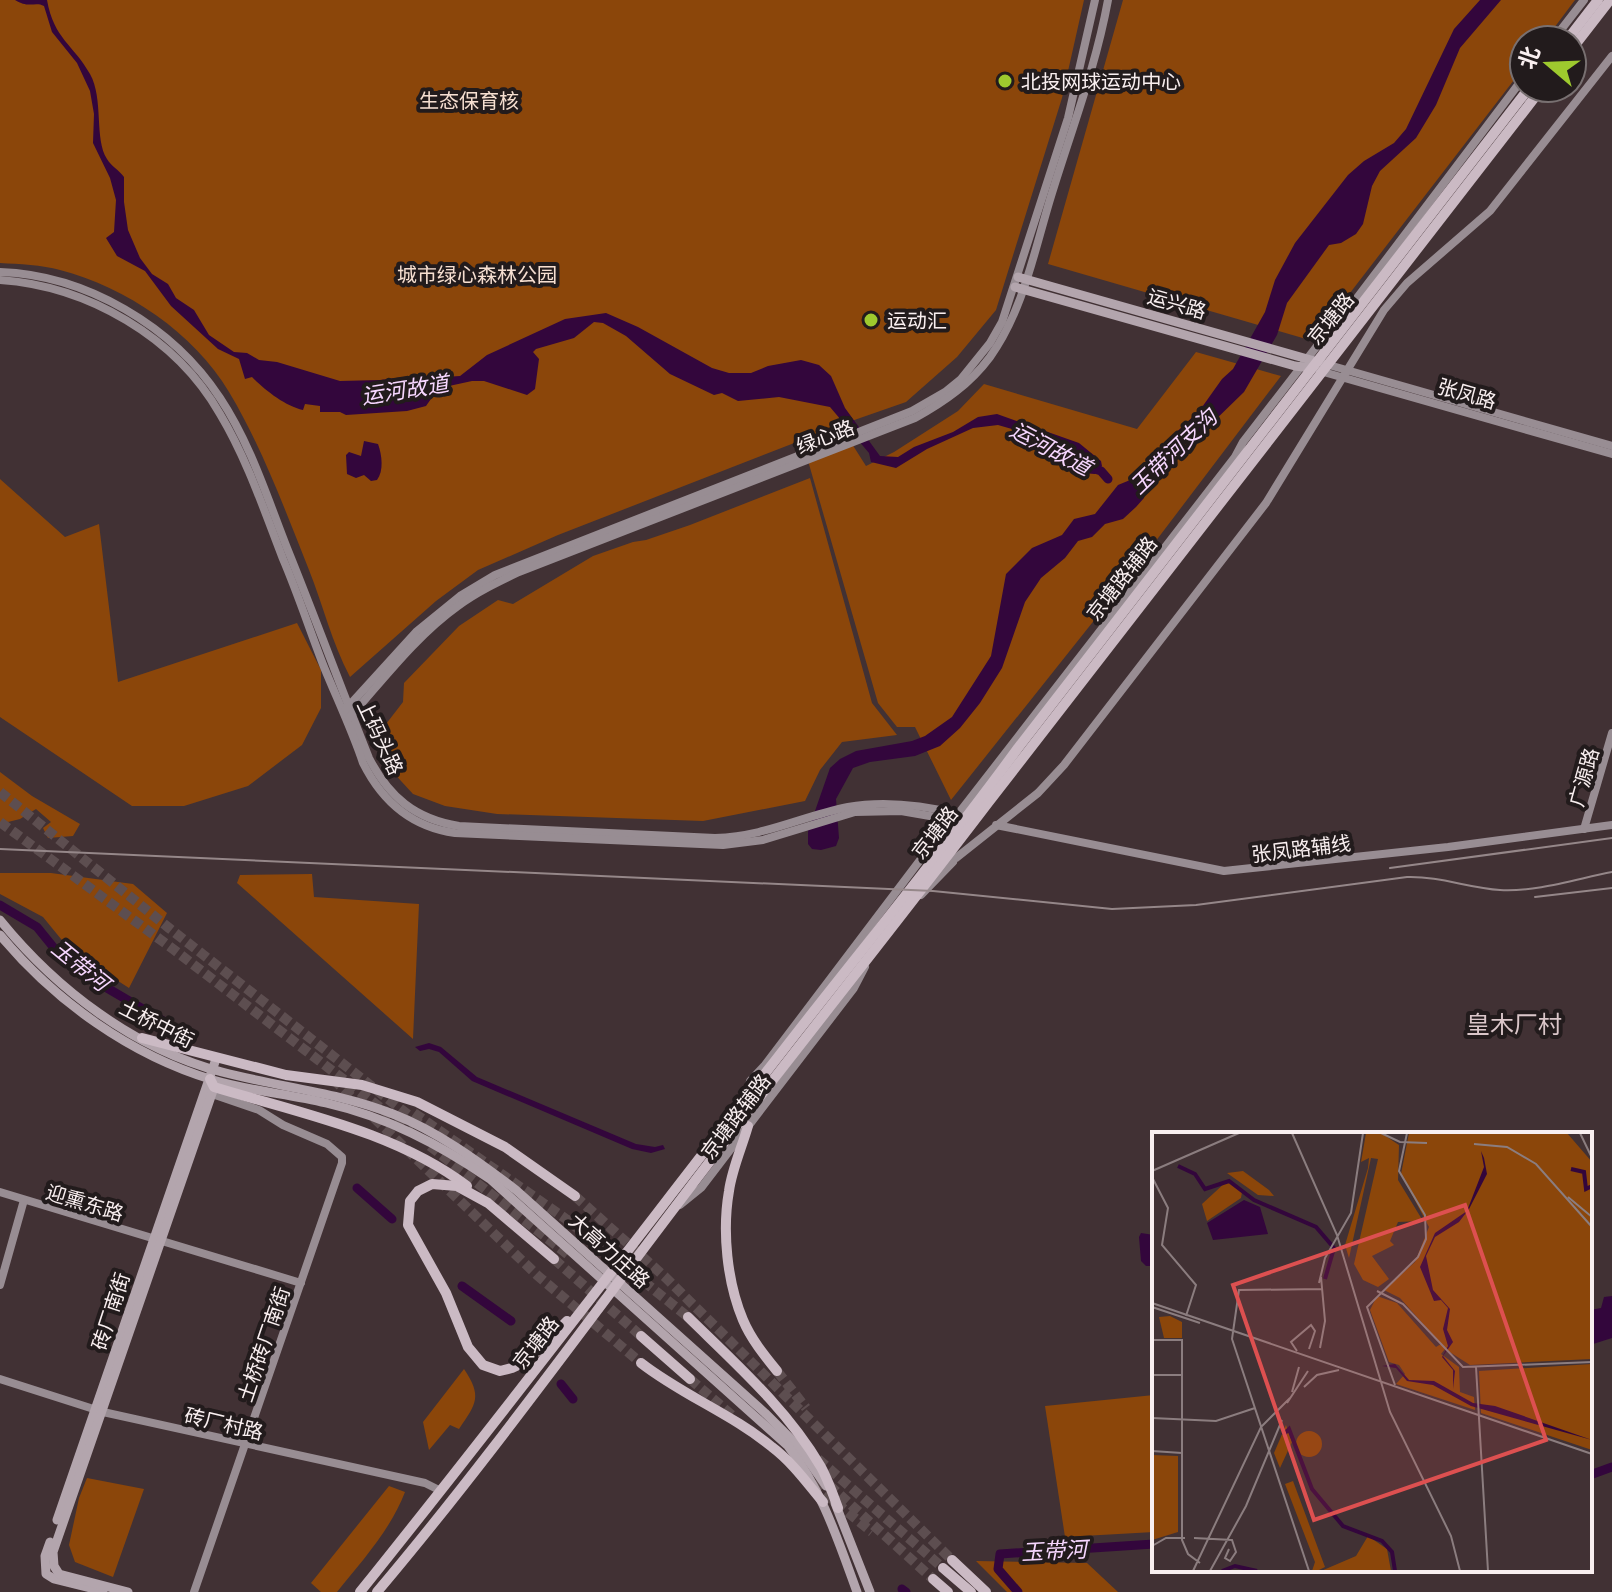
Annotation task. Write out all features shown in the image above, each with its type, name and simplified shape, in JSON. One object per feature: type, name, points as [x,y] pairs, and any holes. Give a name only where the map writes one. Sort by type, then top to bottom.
[{"type":"highway","points":[[1579,24],[1598,0]]},
{"type":"highway","points":[[1588,28],[1610,0]]},
{"type":"highway","name":"京塘路","points":[[377,1592],[498,1442],[746,1098],[942,851],[1517,104]]},
{"type":"highway","name":"京塘路","points":[[360,1592],[592,1298],[611,1282],[670,1213],[942,866],[1315,365],[1529,104]]},
{"type":"highway","points":[[142,1038],[216,1075],[416,1153],[465,1184],[554,1259]]},
{"type":"highway","points":[[779,1085],[787,1061]]},
{"type":"highway","points":[[216,1075],[286,1075],[362,1085],[417,1102],[505,1147],[575,1196]]},
{"type":"highway","points":[[748,1126],[726,1207],[730,1266],[734,1294],[743,1321],[777,1371]]},
{"type":"highway","points":[[488,1203],[457,1186],[432,1184],[412,1197],[406,1216],[476,1358],[500,1371],[527,1361],[592,1298]]},
{"type":"highway","points":[[688,1317],[770,1398],[800,1434],[823,1470],[838,1508]]},
{"type":"highway","points":[[641,1336],[690,1379]]},
{"type":"highway","points":[[641,1363],[673,1387],[715,1409],[772,1446],[823,1502]]},
{"type":"highway","points":[[952,1560],[986,1592]]},
{"type":"highway","points":[[943,1568],[971,1592]]},
{"type":"highway","points":[[933,1579],[948,1592]]},
{"type":"main road","name":"运兴路","points":[[1020,283],[1245,346],[1285,351],[1315,365]]},
{"type":"main road","name":"运兴路","points":[[1245,346],[1282,362],[1315,365]]},
{"type":"main road","points":[[1282,362],[1287,358],[1285,351]]},
{"type":"main road","points":[[0,920],[78,1004]]},
{"type":"main road","points":[[0,935],[33,972],[78,1004]]},
{"type":"main road","name":"土桥中街","points":[[78,1004],[142,1038]]},
{"type":"main road","name":"大高力庄路","points":[[78,1004],[115,1035],[161,1059],[216,1075],[353,1101],[412,1122],[497,1176],[788,1446],[806,1469],[823,1502],[857,1592]]},
{"type":"main road","name":"砖厂南街","points":[[128,1592],[59,1574],[54,1566],[53,1552],[216,1075]]},
{"type":"main road","name":"大高力庄路","points":[[611,1282],[765,1413],[798,1446],[814,1466],[838,1508],[870,1592]]},
{"type":"main road","name":"砖厂南街","points":[[100,1411],[45,1556],[46,1574],[54,1579],[106,1592]]},
{"type":"street","name":"绿心路","points":[[347,714],[438,622],[496,583],[915,418],[965,385],[990,358],[1013,318],[1020,283],[1068,118],[1095,0]]},
{"type":"street","name":"绿心路","points":[[1020,283],[1095,62],[1108,0]]},
{"type":"street","points":[[1565,24],[1584,0]]},
{"type":"street","points":[[942,866],[1038,793],[1064,765],[1266,503],[1287,473],[1374,323],[1395,297],[1490,211],[1607,71],[1612,56]]},
{"type":"street","name":"京塘路辅路","points":[[746,1098],[750,1081],[1315,365],[1508,99]]},
{"type":"street","name":"上码头路","points":[[0,272],[67,284],[129,312],[169,341],[208,389],[236,435],[370,776],[385,798],[408,817],[443,831],[477,835],[689,840],[756,834],[848,807],[879,804],[920,806],[956,817]]},
{"type":"street","name":"上码头路","points":[[0,280],[66,293],[108,310],[151,337],[208,389]]},
{"type":"street","name":"张凤路","points":[[1315,365],[1612,454]]},
{"type":"street","name":"张凤路","points":[[1343,375],[1612,446]]},
{"type":"street","name":"广源路","points":[[1584,829],[1612,733]]},
{"type":"street","name":"张凤路辅线","points":[[996,825],[1224,871],[1612,825]]},
{"type":"street","points":[[917,898],[956,858]]},
{"type":"street","name":"京塘路辅路","points":[[670,1213],[701,1188],[854,988],[872,953]]},
{"type":"street","name":"土桥砖厂南街","points":[[194,1592],[342,1163],[337,1150],[246,1104],[216,1075]]},
{"type":"street","name":"迎熏东路","points":[[0,1192],[301,1283]]},
{"type":"street","points":[[0,1285],[24,1200]]},
{"type":"street","name":"砖厂村路","points":[[0,1379],[100,1411],[425,1483],[441,1491]]},
{"type":"green space","name":"城市绿心森林公园","points":[[0,0],[1084,0],[1062,98],[996,310],[957,357],[906,402],[840,425],[866,466],[958,411],[984,384],[1137,429],[1196,352],[1281,376],[1127,579],[951,800],[915,727],[897,727],[878,703],[802,440],[558,535],[478,570],[436,601],[350,677],[262,457],[229,392],[197,350],[156,315],[109,288],[53,268],[0,263]]},
{"type":"green space","points":[[1123,0],[1575,0],[1557,24],[1508,24],[1508,88],[1313,341],[1048,264]]},
{"type":"green space","points":[[810,478],[872,703],[897,735],[842,742],[820,770],[805,801],[703,821],[497,814],[445,806],[413,794],[390,769],[376,737],[403,702],[404,683],[459,626],[498,600],[513,604],[593,556],[690,525]]},
{"type":"green space","points":[[0,479],[65,537],[99,524],[118,682],[297,623],[321,670],[321,708],[302,745],[248,786],[184,806],[132,806],[0,717]]},
{"type":"green space","points":[[0,772],[32,796],[80,824],[73,836],[48,838],[43,828],[51,822],[36,809],[20,819],[0,824]]},
{"type":"green space","points":[[0,873],[51,873],[133,884],[167,913],[129,988],[70,950],[43,917],[0,894]]},
{"type":"green space","points":[[312,874],[314,897],[419,904],[413,1039],[237,883],[240,875]]},
{"type":"green space","points":[[464,1369],[475,1393],[473,1406],[459,1429],[450,1425],[429,1450],[423,1422]]},
{"type":"green space","points":[[1152,1395],[1152,1532],[1065,1537],[1045,1406]]},
{"type":"green space","points":[[87,1478],[144,1489],[113,1577],[75,1562],[69,1545],[79,1498]]},
{"type":"green space","points":[[389,1486],[405,1492],[384,1532],[337,1592],[321,1592],[311,1583]]},
{"type":"green space","points":[[976,1561],[1087,1563],[1118,1592],[1007,1592]]},
{"type":"water","points":[[15,0],[47,0],[59,33],[90,74],[97,95],[103,151],[124,177],[128,230],[140,258],[152,274],[168,284],[176,298],[194,310],[209,335],[234,352],[247,353],[259,360],[277,362],[340,381],[419,375],[429,378],[460,376],[487,355],[565,319],[606,313],[712,368],[729,373],[751,373],[768,366],[801,360],[819,365],[831,376],[845,408],[880,456],[898,457],[978,417],[997,414],[1079,443],[1101,461],[1102,466],[1095,474],[1081,473],[1022,432],[998,425],[973,428],[927,449],[896,468],[871,462],[869,453],[830,407],[779,397],[738,401],[722,393],[714,395],[670,374],[626,336],[603,323],[594,322],[574,338],[533,352],[539,359],[535,389],[527,395],[484,381],[472,381],[449,386],[433,396],[426,406],[407,411],[346,415],[320,412],[320,406],[305,404],[303,410],[289,405],[252,377],[245,379],[239,359],[218,349],[171,306],[145,271],[117,256],[106,238],[114,232],[116,200],[110,178],[93,143],[94,114],[90,91],[77,63],[52,32],[44,6]]},
{"type":"water","name":"玉带河支沟","points":[[1480,0],[1501,0],[1460,48],[1436,105],[1416,138],[1380,171],[1372,186],[1363,224],[1356,234],[1341,243],[1329,245],[1287,303],[1277,335],[1244,392],[1207,428],[1167,458],[1148,480],[1144,498],[1123,519],[1105,524],[1092,537],[1078,541],[1065,558],[1041,578],[1025,602],[1002,668],[960,728],[940,746],[915,756],[870,762],[853,768],[836,799],[839,838],[836,846],[812,849],[808,844],[808,831],[830,768],[856,751],[925,736],[952,717],[991,656],[1006,574],[1032,548],[1062,535],[1074,519],[1095,514],[1118,485],[1135,478],[1149,458],[1200,410],[1233,369],[1265,312],[1275,280],[1295,243],[1348,175],[1394,143],[1406,129],[1454,29]]},
{"type":"water","points":[[364,441],[378,444],[381,453],[381,472],[377,480],[347,474],[346,455],[349,452],[361,456]]},
{"type":"water","points":[[429,1043],[441,1047],[477,1077],[636,1144],[663,1145],[665,1149],[651,1153],[632,1149],[472,1081],[439,1052],[429,1049],[420,1051],[415,1047]]},
{"type":"water","points":[[1141,1233],[1152,1235],[1152,1266],[1146,1266],[1141,1261]]},
{"type":"water","points":[[1612,1296],[1612,1338],[1592,1344],[1592,1310],[1601,1308],[1604,1297]]},
{"type":"waterway","name":"运河故道","points":[[1086,466],[1101,471],[1108,479]]},
{"type":"waterway","name":"玉带河","points":[[0,905],[37,927],[54,948],[90,978],[165,1022]]},
{"type":"waterway","name":"玉带河","points":[[357,1188],[392,1219]]},
{"type":"waterway","name":"玉带河","points":[[462,1286],[511,1321]]},
{"type":"waterway","name":"玉带河","points":[[561,1384],[573,1399]]},
{"type":"waterway","name":"玉带河","points":[[1592,1474],[1612,1467]]},
{"type":"waterway","name":"玉带河","points":[[1018,1592],[998,1569],[1000,1554],[1152,1544]]},
{"type":"waterway","name":"玉带河","points":[[902,1589],[906,1592]]},
{"type":"tunnel","points":[[0,792],[420,1124]]},
{"type":"tunnel","points":[[0,822],[173,949],[411,1131]]},
{"type":"tunnel","points":[[333,1079],[359,1104]]},
{"type":"tunnel","points":[[414,1113],[566,1219],[688,1317]]},
{"type":"tunnel","points":[[374,1118],[538,1276],[641,1363]]},
{"type":"tunnel","points":[[430,1146],[571,1257]]},
{"type":"tunnel","points":[[575,1196],[665,1277],[952,1560]]},
{"type":"tunnel","points":[[554,1259],[641,1336]]},
{"type":"tunnel","points":[[777,1371],[806,1408]]},
{"type":"tunnel","points":[[690,1379],[734,1417]]},
{"type":"tunnel","points":[[818,1459],[943,1568]]},
{"type":"tunnel","points":[[813,1484],[872,1532]]},
{"type":"tunnel","points":[[829,1485],[933,1579]]},
{"type":"railway","points":[[1390,868],[1612,838]]},
{"type":"railway","points":[[0,849],[933,891],[1112,909],[1196,905],[1407,877],[1514,890],[1612,872]]},
{"type":"railway","points":[[1535,897],[1612,888]]},
{"type":"place","name":"北投网球运动中心","points":[[1005,81]]},
{"type":"place","name":"运动汇","points":[[871,320]]},
{"type":"district","name":"皇木厂村","points":[[1514,1023]]},
{"type":"park label","name":"生态保育核","points":[[469,100]]}]
